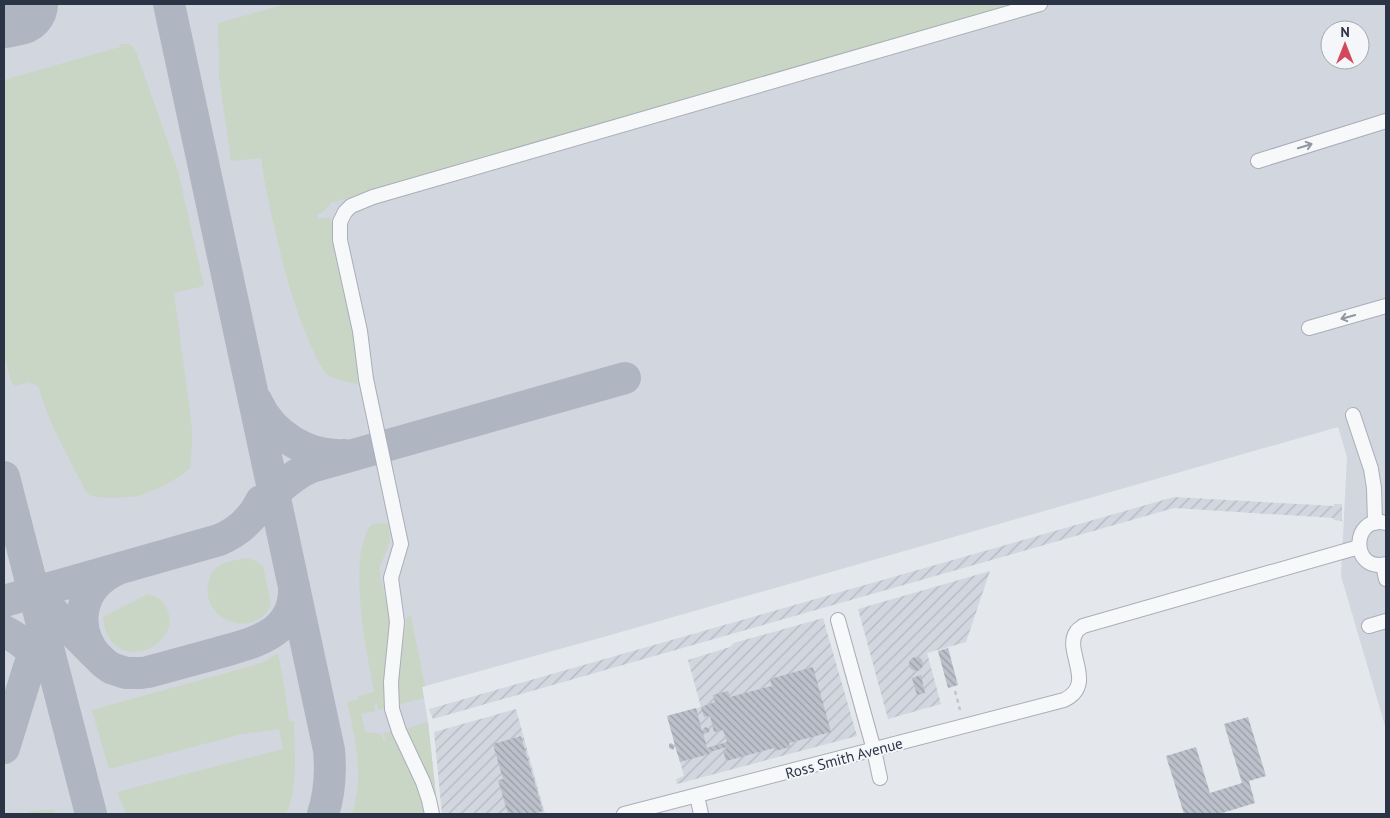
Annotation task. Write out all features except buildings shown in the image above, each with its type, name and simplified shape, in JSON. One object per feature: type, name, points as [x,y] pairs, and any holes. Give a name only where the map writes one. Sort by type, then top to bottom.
[{"type":"lane","points":[[432,814],[423,782],[399,731],[392,709],[391,682],[397,613],[391,582],[392,573],[402,544],[366,379],[360,332],[340,240],[340,222],[345,212],[351,206],[373,197],[1040,4]]},
{"type":"lane","points":[[1258,161],[1386,121]]},
{"type":"lane","points":[[1309,328],[1386,306]]},
{"type":"lane","points":[[1353,414],[1372,469],[1381,523],[1369,525],[1361,534],[1359,547],[1361,553],[1370,562],[1376,565],[1385,564],[1386,579]]},
{"type":"lane","name":"Ross Smith Avenue","points":[[624,814],[1064,700],[1072,697],[1078,686],[1079,675],[1074,636],[1083,626],[1359,547]]},
{"type":"lane","points":[[838,620],[880,778]]},
{"type":"lane","points":[[1369,626],[1386,621]]},
{"type":"lane","points":[[697,796],[701,814]]},
{"type":"path","points":[[955,691],[960,710]]},
{"type":"shaded area","points":[[4,4],[1386,4],[1386,729],[1341,576],[1347,457],[1338,427],[422,687],[428,722],[438,814],[4,814]]},
{"type":"shaded area","points":[[1174,497],[1334,506],[1334,504],[1342,504],[1342,521],[1334,520],[1333,518],[1174,508],[433,719],[429,709]]},
{"type":"shaded area","points":[[990,571],[966,642],[927,653],[941,704],[888,719],[858,609]]},
{"type":"shaded area","points":[[823,618],[857,736],[677,784],[676,779],[684,776],[667,716],[701,707],[688,660],[730,647],[734,643]]},
{"type":"shaded area","points":[[516,709],[545,814],[442,814],[434,732]]},
{"type":"green space","points":[[286,4],[1022,4],[331,203],[323,212],[317,214],[318,219],[330,217],[357,351],[358,384],[329,376],[320,365],[313,351],[298,314],[285,270],[268,200],[261,158],[231,161],[219,77],[218,23]]},
{"type":"green space","points":[[120,44],[129,44],[135,49],[178,171],[204,286],[174,293],[192,428],[190,468],[157,489],[142,495],[106,498],[89,495],[86,491],[53,427],[38,386],[29,382],[16,386],[11,382],[4,354],[4,80],[120,47]]},
{"type":"green space","points":[[388,523],[390,542],[379,570],[392,628],[390,707],[378,710],[377,704],[374,705],[376,711],[361,714],[365,732],[382,734],[383,741],[386,740],[383,733],[396,731],[429,814],[352,814],[358,786],[358,772],[356,744],[347,702],[358,699],[358,696],[374,692],[361,608],[360,561],[363,542],[370,526]]},
{"type":"green space","points":[[246,558],[256,561],[263,566],[271,604],[264,615],[254,621],[243,624],[221,617],[213,608],[208,597],[208,584],[212,573],[220,565]]},
{"type":"green space","points":[[148,594],[154,595],[166,607],[170,621],[166,634],[157,644],[144,650],[131,652],[118,647],[108,636],[103,617]]},
{"type":"green space","points":[[411,616],[425,686],[422,687],[424,698],[397,705],[400,644],[403,641],[407,617]]},
{"type":"green space","points":[[278,653],[289,721],[294,721],[293,792],[286,814],[126,814],[117,792],[283,749],[279,729],[242,734],[109,769],[92,710],[252,666],[264,662]]},
{"type":"green space","points":[[428,722],[438,814],[401,730]]},
{"type":"green space","points":[[54,809],[55,814],[27,814],[30,811]]},
{"type":"taxiway","points":[[4,10],[23,4]]},
{"type":"taxiway","points":[[169,4],[329,750],[329,782],[323,814]]},
{"type":"taxiway","points":[[249,519],[285,483],[311,467],[625,378]]},
{"type":"taxiway","points":[[257,402],[272,424],[293,442],[317,452],[344,455]]},
{"type":"taxiway","points":[[4,477],[91,814]]},
{"type":"taxiway","points":[[4,601],[219,540],[244,525],[261,501]]},
{"type":"taxiway","points":[[93,652],[83,629],[82,617],[84,606],[94,586],[114,571]]},
{"type":"taxiway","points":[[30,578],[33,588],[41,600],[104,663],[111,668],[126,673],[148,672],[242,646],[269,635],[288,617],[293,603],[294,587]]},
{"type":"taxiway","points":[[4,748],[29,667],[45,626]]},
{"type":"taxiway","points":[[4,631],[28,647],[47,668]]},
{"type":"runway","points":[[4,7],[17,4]]}]
